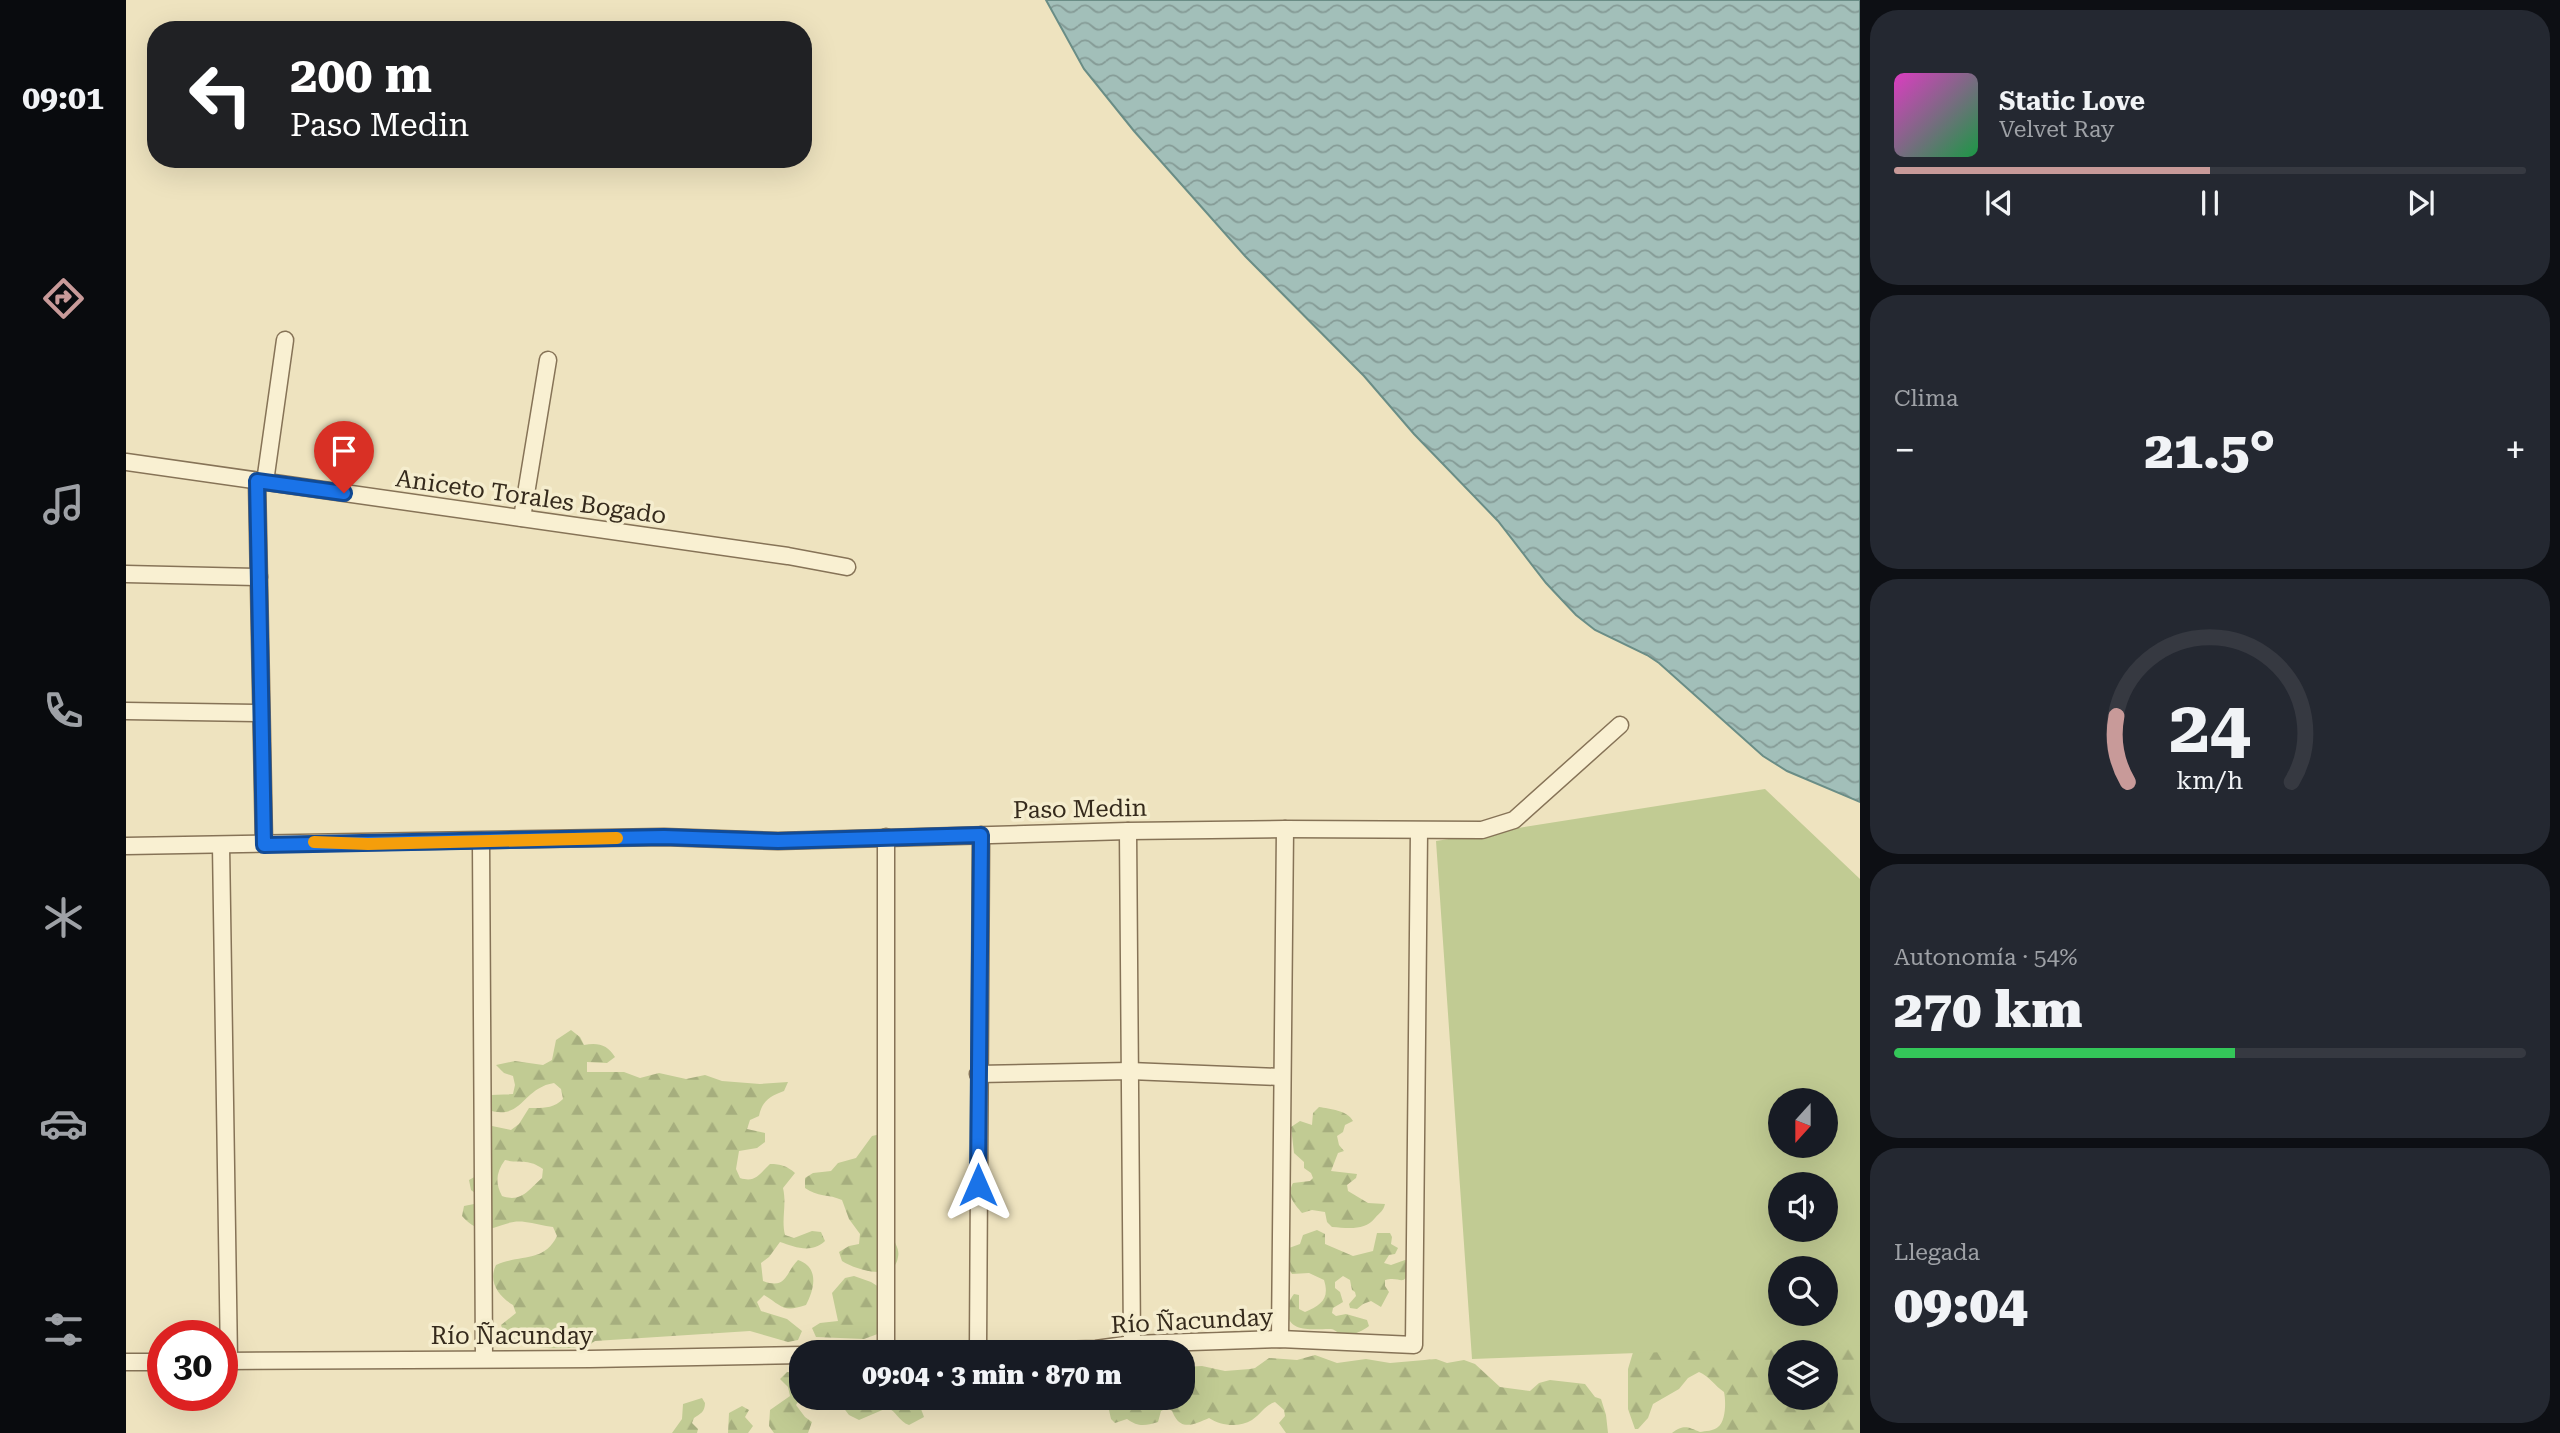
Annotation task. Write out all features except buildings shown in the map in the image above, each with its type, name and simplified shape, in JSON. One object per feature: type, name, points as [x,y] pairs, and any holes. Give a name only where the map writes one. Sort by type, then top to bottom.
[{"type":"street","points":[[264,845],[259,577],[261,481],[285,340]]},
{"type":"street","points":[[522,518],[548,360]]},
{"type":"street","name":"Aniceto Torales Bogado","points":[[126,462],[788,556],[847,567]]},
{"type":"street","points":[[126,574],[259,577]]},
{"type":"street","points":[[126,711],[261,713]]},
{"type":"street","name":"Paso Medin","points":[[126,846],[664,837],[778,841],[1285,829],[1482,830],[1514,820],[1620,724]]},
{"type":"street","points":[[1280,1339],[1285,829]]},
{"type":"street","points":[[1129,831],[1132,1340]]},
{"type":"street","name":"Río Ñacunday","points":[[1195,1342],[1280,1339],[1414,1345],[1419,831]]},
{"type":"street","points":[[978,1340],[981,835]]},
{"type":"street","points":[[886,837],[886,1340]]},
{"type":"street","points":[[481,841],[484,1358]]},
{"type":"street","points":[[221,845],[225,1320]]},
{"type":"street","points":[[978,1074],[1130,1071],[1281,1077]]},
{"type":"street","name":"Río Ñacunday","points":[[238,1361],[789,1355]]},
{"type":"street","points":[[126,1362],[147,1362]]},
{"type":"green space","points":[[1765,789],[1860,879],[1860,1345],[1838,1346],[1838,1340],[1768,1340],[1768,1348],[1472,1359],[1436,841]]},
{"type":"green space","points":[[571,1030],[580,1037],[584,1045],[602,1045],[615,1057],[607,1063],[587,1062],[587,1072],[624,1072],[640,1078],[659,1073],[686,1079],[705,1075],[722,1081],[760,1084],[788,1082],[784,1091],[767,1100],[759,1116],[750,1120],[747,1129],[765,1133],[765,1142],[757,1148],[739,1151],[736,1169],[740,1178],[745,1179],[757,1177],[770,1164],[784,1166],[795,1173],[783,1188],[785,1235],[794,1238],[812,1231],[821,1232],[825,1241],[809,1248],[780,1242],[761,1263],[763,1281],[771,1283],[785,1279],[798,1260],[805,1263],[812,1273],[813,1285],[806,1305],[787,1308],[764,1295],[757,1302],[761,1311],[787,1319],[802,1331],[798,1340],[788,1342],[750,1331],[595,1341],[583,1347],[551,1348],[528,1345],[504,1334],[501,1325],[516,1313],[513,1305],[496,1288],[493,1277],[496,1265],[538,1254],[552,1245],[557,1236],[553,1227],[525,1222],[479,1228],[462,1216],[464,1206],[474,1204],[479,1196],[471,1190],[469,1180],[478,1175],[483,1130],[492,1126],[511,1130],[519,1124],[529,1108],[551,1106],[563,1099],[561,1089],[554,1083],[543,1086],[509,1111],[488,1110],[483,1101],[491,1095],[513,1094],[515,1085],[513,1076],[504,1073],[496,1065],[515,1061],[543,1065],[552,1060],[556,1040]],"holes":[[[505,1160],[529,1162],[543,1169],[542,1178],[525,1194],[515,1198],[502,1196],[498,1187],[498,1173]]]},
{"type":"green space","points":[[1860,1072],[1860,1433],[1672,1433],[1683,1427],[1700,1432],[1712,1430],[1723,1420],[1724,1392],[1699,1372],[1688,1378],[1679,1389],[1653,1404],[1648,1418],[1635,1429],[1628,1409],[1628,1369],[1634,1349],[1639,1240],[1768,1233],[1768,1242],[1838,1242],[1838,1172],[1825,1172],[1825,1158],[1838,1158],[1838,1088],[1808,1088]]},
{"type":"green space","points":[[1768,1100],[1768,1136],[1740,1109]]},
{"type":"green space","points":[[1319,1107],[1343,1112],[1353,1121],[1345,1125],[1343,1132],[1337,1136],[1344,1151],[1338,1153],[1331,1171],[1357,1174],[1347,1185],[1348,1191],[1368,1203],[1385,1204],[1381,1212],[1366,1225],[1356,1228],[1332,1227],[1327,1222],[1325,1212],[1312,1210],[1302,1213],[1292,1199],[1290,1192],[1293,1183],[1310,1181],[1313,1178],[1304,1168],[1304,1162],[1294,1153],[1291,1127],[1300,1121],[1312,1125],[1313,1113]]},
{"type":"green space","points":[[881,1134],[893,1146],[892,1218],[898,1254],[895,1265],[890,1269],[874,1272],[842,1261],[839,1252],[859,1244],[860,1234],[849,1219],[842,1200],[810,1191],[805,1188],[805,1178],[813,1173],[831,1171],[838,1163],[856,1158],[872,1136]]},
{"type":"green space","points":[[1317,1230],[1325,1234],[1325,1244],[1353,1256],[1373,1251],[1377,1233],[1390,1233],[1391,1244],[1398,1248],[1384,1263],[1391,1265],[1405,1260],[1410,1263],[1404,1279],[1385,1280],[1389,1292],[1381,1307],[1371,1301],[1357,1309],[1350,1308],[1349,1304],[1356,1296],[1350,1280],[1343,1276],[1335,1282],[1335,1288],[1340,1292],[1343,1302],[1333,1308],[1332,1313],[1336,1316],[1346,1314],[1367,1320],[1369,1326],[1351,1335],[1332,1329],[1298,1327],[1293,1324],[1288,1314],[1294,1294],[1299,1295],[1299,1309],[1305,1312],[1320,1304],[1325,1297],[1324,1280],[1309,1273],[1292,1274],[1287,1261],[1289,1248],[1300,1244],[1303,1235]]},
{"type":"green space","points":[[854,1276],[879,1287],[883,1332],[864,1339],[816,1337],[812,1328],[820,1323],[838,1321],[832,1293],[845,1278]]},
{"type":"green space","points":[[1315,1355],[1337,1363],[1366,1359],[1390,1363],[1436,1359],[1447,1363],[1464,1360],[1475,1364],[1500,1387],[1530,1391],[1539,1383],[1550,1380],[1585,1384],[1595,1397],[1601,1399],[1608,1433],[1286,1433],[1279,1423],[1285,1416],[1284,1410],[1275,1402],[1247,1423],[1236,1425],[1209,1418],[1186,1425],[1178,1421],[1170,1410],[1195,1410],[1195,1366],[1225,1371],[1255,1368],[1269,1358],[1297,1360]]},
{"type":"green space","points":[[789,1372],[789,1392],[788,1387],[780,1379]]},
{"type":"green space","points":[[789,1397],[789,1410],[800,1410],[812,1422],[808,1433],[774,1433],[769,1426],[770,1410]]},
{"type":"green space","points":[[702,1398],[704,1409],[692,1423],[698,1429],[697,1433],[672,1433],[682,1419],[683,1404]]},
{"type":"green space","points":[[742,1406],[749,1410],[745,1417],[753,1426],[748,1433],[728,1433],[729,1413]]},
{"type":"green space","points":[[845,1410],[882,1410],[859,1420]]},
{"type":"green space","points":[[891,1410],[921,1410],[924,1417],[909,1425]]},
{"type":"green space","points":[[1109,1410],[1163,1410],[1158,1422],[1149,1424],[1138,1425],[1127,1419],[1115,1423]]},
{"type":"water","points":[[1046,0],[1860,0],[1860,802],[1787,771],[1763,756],[1659,663],[1595,630],[1576,615],[1546,583],[1498,521],[1414,434],[1364,376],[1245,256],[1134,131],[1084,69]]},
{"type":"slow traffic","points":[[314,842],[368,844],[617,838]]},
{"type":"route","points":[[344,493],[257,481],[264,845],[664,837],[778,841],[981,835],[978,1185]]}]
